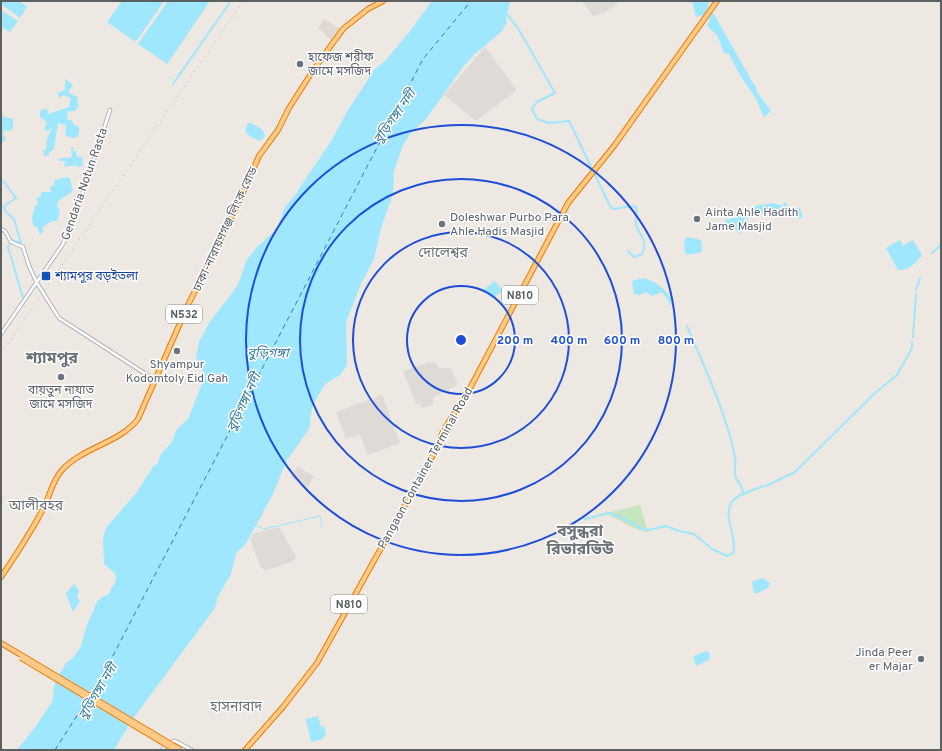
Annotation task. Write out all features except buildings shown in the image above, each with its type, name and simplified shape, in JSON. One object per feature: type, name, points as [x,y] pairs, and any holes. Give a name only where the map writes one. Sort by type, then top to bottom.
[{"type":"highway","name":"ঢাকা-নারায়ণগঞ্জ লিংক রোড","points":[[1,576],[22,545],[44,507],[57,475],[82,454],[119,436],[134,424],[143,410],[188,305],[236,210],[258,158],[275,134],[314,69],[343,29],[368,9],[383,1]]},
{"type":"highway","name":"Pangaon Container Terminal Road","points":[[245,750],[283,707],[322,654],[438,446],[449,430],[454,417],[563,213],[589,176],[614,146],[717,1]]},
{"type":"highway","points":[[1,644],[175,750]]},
{"type":"highway","points":[[1,644],[181,750]]},
{"type":"main road","name":"Gendaria Notun Rasta","points":[[1,334],[60,250],[67,236],[85,187],[110,110]]},
{"type":"main road","points":[[1,229],[5,230],[10,241],[23,246],[36,283],[59,318],[155,380]]},
{"type":"main road","points":[[162,750],[167,743],[175,741],[192,750]]},
{"type":"shaded area","points":[[582,1],[620,1],[604,13],[593,16]]},
{"type":"shaded area","points":[[324,19],[342,30],[333,42],[318,28]]},
{"type":"shaded area","points":[[485,47],[517,90],[476,121],[444,95]]},
{"type":"shaded area","points":[[430,362],[435,363],[439,368],[449,368],[457,382],[456,386],[433,397],[433,405],[422,408],[419,404],[416,404],[403,371]]},
{"type":"shaded area","points":[[382,395],[400,443],[368,455],[360,434],[346,439],[336,412]]},
{"type":"shaded area","points":[[297,467],[314,476],[308,487],[291,478]]},
{"type":"shaded area","points":[[279,527],[296,557],[292,562],[266,570],[261,568],[251,542],[252,534]]},
{"type":"green space","points":[[640,505],[648,533],[634,528],[609,515],[611,512]]},
{"type":"water","points":[[1,1],[19,1],[27,7],[20,18],[1,4]]},
{"type":"water","points":[[122,1],[164,1],[137,40],[134,41],[107,22]]},
{"type":"water","points":[[168,1],[210,1],[167,64],[138,44]]},
{"type":"water","name":"বুড়িগঙ্গা","points":[[432,1],[510,1],[506,19],[507,22],[502,31],[475,54],[463,67],[426,119],[410,134],[403,145],[394,171],[393,194],[381,228],[374,259],[361,284],[346,322],[347,365],[340,375],[325,384],[315,401],[312,408],[309,429],[287,460],[272,496],[245,545],[236,553],[231,574],[218,596],[215,608],[132,720],[114,750],[17,750],[52,702],[55,682],[66,663],[73,658],[81,646],[87,625],[97,602],[102,597],[108,595],[116,580],[115,573],[104,564],[103,539],[106,528],[137,492],[153,467],[157,464],[161,454],[172,442],[177,429],[188,419],[205,376],[196,357],[199,342],[209,323],[238,285],[246,261],[256,248],[277,229],[285,207],[295,195],[330,143],[348,110],[374,70],[385,61]]},
{"type":"water","points":[[692,1],[709,1],[708,9],[714,14],[755,85],[757,92],[771,111],[764,117],[755,97],[729,54],[724,53],[717,35],[707,26],[710,19],[706,14],[696,17]]},
{"type":"water","points":[[1,10],[18,21],[10,32],[1,26]]},
{"type":"water","points":[[65,79],[73,85],[68,92],[78,98],[77,103],[79,105],[75,111],[68,111],[67,119],[73,121],[73,124],[79,127],[79,134],[77,137],[73,138],[65,135],[66,125],[58,123],[54,148],[49,152],[49,155],[44,156],[43,151],[46,150],[47,139],[52,128],[47,131],[44,130],[47,122],[40,117],[40,112],[43,109],[47,109],[48,114],[69,107],[71,98],[63,95],[60,98],[57,93],[65,90]]},
{"type":"water","points":[[1,116],[13,119],[13,128],[9,131],[4,130],[3,135],[6,139],[1,144]]},
{"type":"water","points":[[248,123],[251,123],[263,131],[265,136],[261,141],[252,137],[245,130]]},
{"type":"water","points":[[71,147],[73,147],[73,151],[76,151],[77,157],[82,157],[83,166],[77,167],[76,165],[64,167],[65,161],[59,161],[58,159],[72,157]]},
{"type":"water","points":[[67,177],[70,179],[73,191],[58,201],[57,205],[60,213],[57,221],[52,221],[43,227],[43,232],[40,235],[38,228],[33,225],[32,218],[35,206],[38,204],[36,198],[40,197],[42,192],[51,192],[50,187],[55,185],[54,180]]},
{"type":"water","points":[[785,202],[789,210],[800,208],[803,217],[799,219],[798,214],[790,217],[782,209],[769,214],[766,213],[763,205],[773,203],[782,206]]},
{"type":"water","points":[[762,204],[765,212],[744,219],[744,225],[742,226],[743,232],[739,233],[733,227],[728,229],[725,220],[741,216],[744,211]]},
{"type":"water","points":[[687,237],[701,240],[702,252],[686,255],[684,246]]},
{"type":"water","points":[[900,240],[903,246],[913,240],[922,255],[912,266],[898,270],[886,248]]},
{"type":"water","points":[[643,278],[652,281],[662,288],[669,296],[672,306],[662,292],[652,296],[646,292],[639,295],[634,294],[632,281]]},
{"type":"water","points":[[495,281],[503,291],[492,298],[483,290]]},
{"type":"water","points":[[762,578],[770,583],[768,588],[758,593],[754,593],[752,582]]},
{"type":"water","points":[[74,584],[79,591],[77,597],[80,601],[73,612],[66,593]]},
{"type":"water","points":[[706,651],[709,652],[710,659],[697,666],[694,661],[694,656]]},
{"type":"water","points":[[318,716],[321,727],[324,726],[326,736],[323,737],[323,739],[311,742],[306,719]]},
{"type":"waterway","points":[[173,84],[231,1]]},
{"type":"waterway","points":[[507,14],[519,30],[555,93],[537,102],[532,109],[537,119],[549,123],[569,121],[610,206],[613,209],[632,206],[636,207],[636,224],[644,241],[644,249],[642,254],[634,257],[628,251]]},
{"type":"waterway","points":[[1,181],[4,182],[16,198],[4,206],[5,211],[14,219],[21,243],[12,240],[8,247],[23,298]]},
{"type":"waterway","points":[[932,253],[941,245]]},
{"type":"waterway","points":[[916,290],[920,278]]},
{"type":"waterway","points":[[913,337],[916,294]]},
{"type":"waterway","points":[[687,326],[727,424],[735,457],[735,475],[742,487],[743,494]]},
{"type":"waterway","points":[[766,486],[795,472],[875,393],[897,375],[912,348],[912,342]]},
{"type":"waterway","points":[[585,519],[609,513],[623,518],[643,529],[648,530],[666,526],[679,531],[694,534],[712,549],[727,556],[733,553],[734,549],[729,507],[732,502],[742,494],[764,486]]},
{"type":"waterway","points":[[254,525],[264,529],[320,516],[322,527]]},
{"type":"ferry route","points":[[90,695],[104,673],[423,59],[471,1]]},
{"type":"ferry route","points":[[55,750],[87,700]]},
{"type":"railway","points":[[1,354],[243,1]]},
{"type":"place","name":"হাফেজ শরীফ জামে মসজিদ","points":[[300,64]]},
{"type":"place","name":"Ainta Ahle Hadith Jame Masjid","points":[[697,219]]},
{"type":"place","name":"Doleshwar Purbo Para Ahle Hadis Masjid","points":[[442,224]]},
{"type":"place","name":"শ্যামপুর বড়ইতলা","points":[[46,276]]},
{"type":"place","name":"Shyampur Kodomtoly Eid Gah","points":[[177,351]]},
{"type":"place","name":"বায়তুন নাযাত জামে মসজিদ","points":[[61,377]]},
{"type":"place","name":"Jinda Peer er Majar","points":[[921,659]]},
{"type":"district","name":"দোলেশ্বর","points":[[443,252]]},
{"type":"district","name":"শ্যামপুর","points":[[52,357]]},
{"type":"district","name":"আলীবহর","points":[[36,505]]},
{"type":"district","name":"বসুন্ধরা রিভারভিউ","points":[[580,539]]},
{"type":"district","name":"হাসনাবাদ","points":[[236,706]]},
{"type":"water label","name":"বুড়িগঙ্গা নদী","points":[[394,116]]},
{"type":"water label","name":"বুড়িগঙ্গা নদী","points":[[243,402]]},
{"type":"water label","name":"বুড়িগঙ্গা নদী","points":[[97,691]]}]
